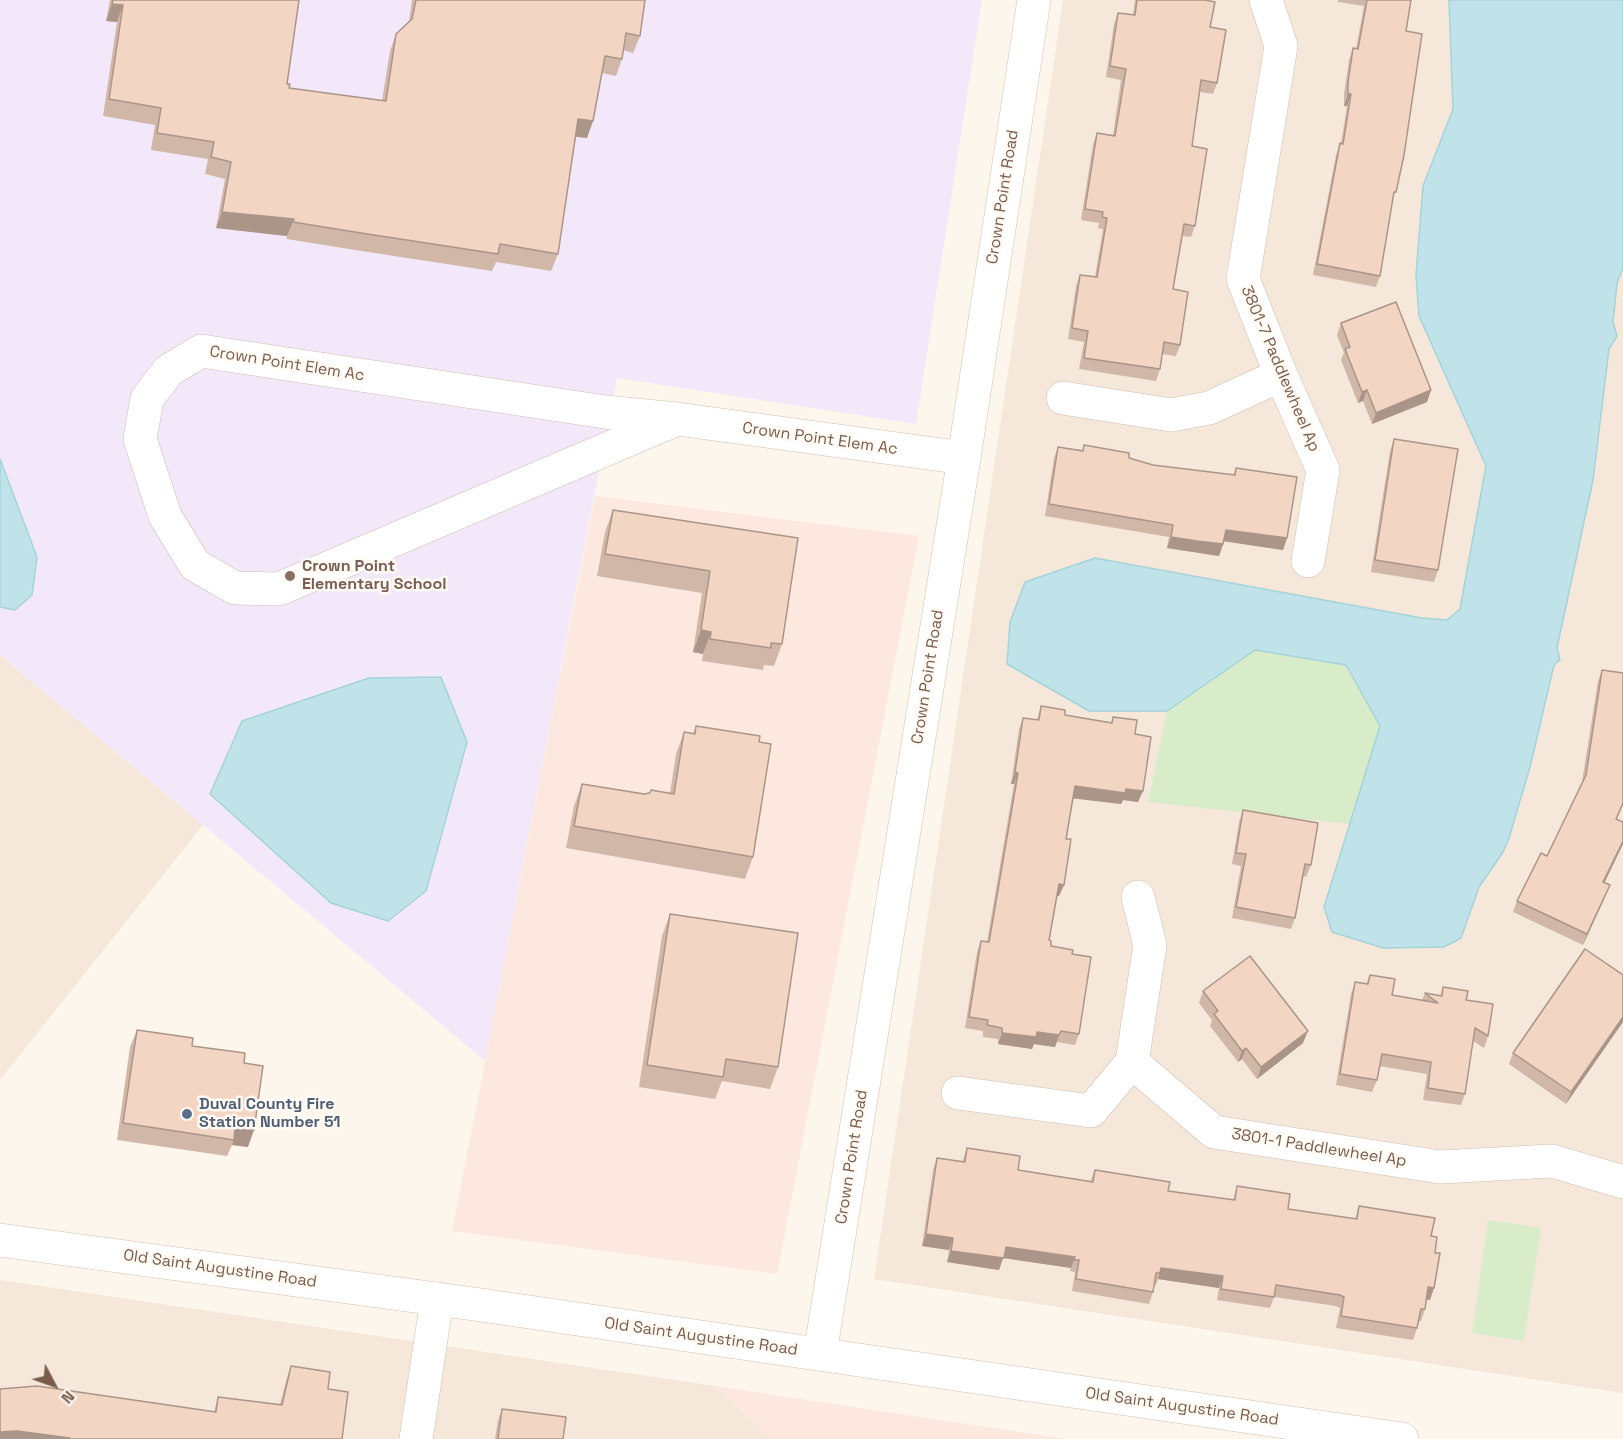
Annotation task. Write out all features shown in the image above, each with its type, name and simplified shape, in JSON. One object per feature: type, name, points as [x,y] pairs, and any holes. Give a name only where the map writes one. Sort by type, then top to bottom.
[{"type":"street","name":"Crown Point Road","points":[[820,1354],[964,458],[1034,0]]},
{"type":"street","name":"3801-7 Paddlewheel Ap","points":[[1266,0],[1281,46],[1243,279],[1281,375],[1323,470],[1308,561]]},
{"type":"street","name":"Crown Point Elem Ac","points":[[677,419],[279,589],[235,588],[195,565],[165,516],[140,439],[147,399],[168,371],[201,351],[605,412],[677,419],[964,458]]},
{"type":"street","points":[[1064,398],[1171,415],[1209,408],[1281,375]]},
{"type":"street","points":[[958,1093],[1091,1111],[1132,1062],[1150,945],[1138,897]]},
{"type":"street","name":"3801-1 Paddlewheel Ap","points":[[1132,1062],[1214,1132],[1440,1167],[1552,1161],[1623,1182]]},
{"type":"street","name":"Old Saint Augustine Road","points":[[0,1240],[437,1299],[1402,1439]]},
{"type":"street","points":[[416,1439],[437,1299]]},
{"type":"shaded area","name":"Crown Point Elementary School","points":[[0,0],[982,0],[916,424],[617,378],[485,1061],[0,655]]},
{"type":"shaded area","points":[[1063,0],[1623,0],[1623,1393],[874,1279]]},
{"type":"shaded area","points":[[595,496],[919,536],[777,1274],[452,1231]]},
{"type":"shaded area","points":[[0,655],[203,825],[0,1080]]},
{"type":"shaded area","points":[[0,1280],[715,1386],[773,1439],[0,1439]]},
{"type":"shaded area","points":[[715,1386],[1066,1439],[773,1439]]},
{"type":"green space","points":[[1255,650],[1346,665],[1380,726],[1350,824],[1148,802],[1167,711]]},
{"type":"green space","points":[[1488,1220],[1541,1228],[1524,1341],[1472,1333]]},
{"type":"water","points":[[1449,0],[1623,0],[1623,267],[1617,284],[1613,322],[1617,336],[1609,349],[1593,480],[1557,648],[1560,660],[1554,665],[1530,767],[1509,838],[1503,852],[1479,887],[1461,938],[1444,947],[1383,948],[1332,932],[1324,907],[1380,726],[1346,665],[1255,650],[1167,711],[1089,711],[1007,664],[1010,622],[1025,582],[1095,558],[1422,618],[1447,620],[1460,609],[1486,466],[1419,316],[1416,275],[1423,186],[1453,109]]},
{"type":"water","points":[[0,459],[37,557],[32,595],[15,610],[0,607]]},
{"type":"water","points":[[441,677],[467,742],[426,891],[388,921],[331,903],[210,794],[242,721],[369,678]]},
{"type":"building","points":[[113,0],[299,0],[287,84],[290,84],[289,88],[386,101],[396,34],[412,19],[416,0],[645,0],[640,36],[626,33],[622,59],[605,56],[593,121],[578,119],[558,254],[500,244],[498,254],[293,222],[294,219],[222,212],[231,162],[211,157],[214,142],[157,133],[161,108],[109,99],[123,5],[112,4]]},
{"type":"building","points":[[1137,0],[1215,2],[1210,27],[1226,30],[1217,83],[1201,80],[1192,146],[1207,149],[1195,226],[1184,224],[1173,289],[1188,292],[1180,345],[1164,342],[1160,369],[1084,358],[1088,331],[1072,328],[1080,275],[1097,277],[1107,218],[1102,217],[1103,212],[1085,209],[1097,133],[1115,136],[1126,69],[1110,66],[1118,13],[1135,15]]},
{"type":"building","points":[[1367,0],[1411,0],[1406,31],[1422,34],[1404,155],[1396,192],[1394,192],[1380,276],[1317,264],[1340,143],[1343,144],[1351,94],[1348,94],[1348,83],[1353,48],[1358,49]]},
{"type":"building","points":[[1396,302],[1431,390],[1376,413],[1367,390],[1362,392],[1345,349],[1350,347],[1341,323]]},
{"type":"building","points":[[1394,439],[1458,449],[1438,570],[1375,560]]},
{"type":"building","points":[[1084,445],[1129,453],[1129,458],[1153,465],[1235,475],[1236,468],[1297,477],[1287,538],[1226,530],[1223,544],[1197,541],[1171,537],[1173,525],[1049,504],[1058,447],[1083,451]]},
{"type":"building","points":[[613,510],[798,538],[782,644],[771,643],[771,648],[710,639],[711,632],[701,630],[710,571],[605,554]]},
{"type":"building","points":[[1602,670],[1623,673],[1623,803],[1616,819],[1623,822],[1623,841],[1603,882],[1610,885],[1587,934],[1517,901],[1541,853],[1547,856],[1586,775]]},
{"type":"building","points":[[1041,706],[1065,710],[1065,715],[1112,723],[1113,717],[1137,720],[1135,734],[1151,737],[1143,791],[1126,789],[1125,793],[1075,786],[1066,839],[1071,839],[1064,885],[1059,884],[1049,940],[1051,946],[1073,950],[1072,954],[1091,957],[1079,1034],[1061,1031],[1059,1035],[1037,1032],[1036,1037],[1002,1033],[1002,1028],[987,1025],[988,1020],[969,1017],[981,941],[989,942],[1018,773],[1015,772],[1023,718],[1039,720]]},
{"type":"building","points":[[696,726],[760,736],[759,742],[771,744],[753,857],[574,826],[582,784],[644,794],[650,793],[651,790],[674,794],[684,732],[695,734]]},
{"type":"building","points":[[1243,810],[1318,823],[1311,865],[1305,864],[1295,918],[1236,907],[1246,854],[1236,853]]},
{"type":"building","points":[[670,914],[798,933],[778,1067],[726,1059],[723,1077],[647,1065]]},
{"type":"building","points":[[1585,949],[1623,975],[1623,1017],[1571,1092],[1513,1053]]},
{"type":"building","points":[[1250,956],[1308,1031],[1261,1067],[1246,1048],[1242,1051],[1214,1014],[1218,1011],[1203,991]]},
{"type":"building","points":[[1370,975],[1395,979],[1392,995],[1438,1003],[1425,993],[1442,996],[1443,987],[1468,991],[1466,1000],[1493,1004],[1488,1036],[1475,1028],[1465,1094],[1428,1088],[1431,1062],[1382,1054],[1377,1080],[1340,1074],[1355,982],[1368,984]]},
{"type":"building","name":"Duval County Fire Station Number 51","points":[[137,1030],[193,1038],[192,1046],[245,1053],[244,1063],[263,1066],[254,1130],[235,1128],[234,1140],[123,1123]]},
{"type":"building","points":[[967,1148],[1020,1156],[1018,1170],[1093,1182],[1095,1170],[1170,1182],[1168,1191],[1235,1200],[1237,1186],[1290,1194],[1288,1209],[1357,1219],[1359,1206],[1435,1218],[1431,1236],[1437,1237],[1435,1253],[1440,1253],[1434,1288],[1428,1287],[1425,1309],[1421,1309],[1417,1328],[1341,1316],[1344,1297],[1340,1295],[1276,1285],[1274,1297],[1221,1289],[1223,1276],[1161,1268],[1160,1273],[1156,1273],[1153,1292],[1076,1279],[1079,1260],[1074,1260],[1075,1257],[1006,1247],[1004,1258],[951,1251],[953,1238],[926,1234],[937,1158],[965,1162]]},
{"type":"building","points":[[291,1366],[330,1372],[328,1389],[348,1392],[342,1439],[70,1439],[17,1431],[0,1432],[0,1389],[37,1386],[216,1412],[218,1397],[282,1405]]},
{"type":"building","points":[[502,1409],[566,1417],[563,1439],[498,1439]]},
{"type":"place","name":"Crown Point Elementary School","points":[[290,576]]},
{"type":"place","name":"Duval County Fire Station Number 51","points":[[187,1114]]}]
